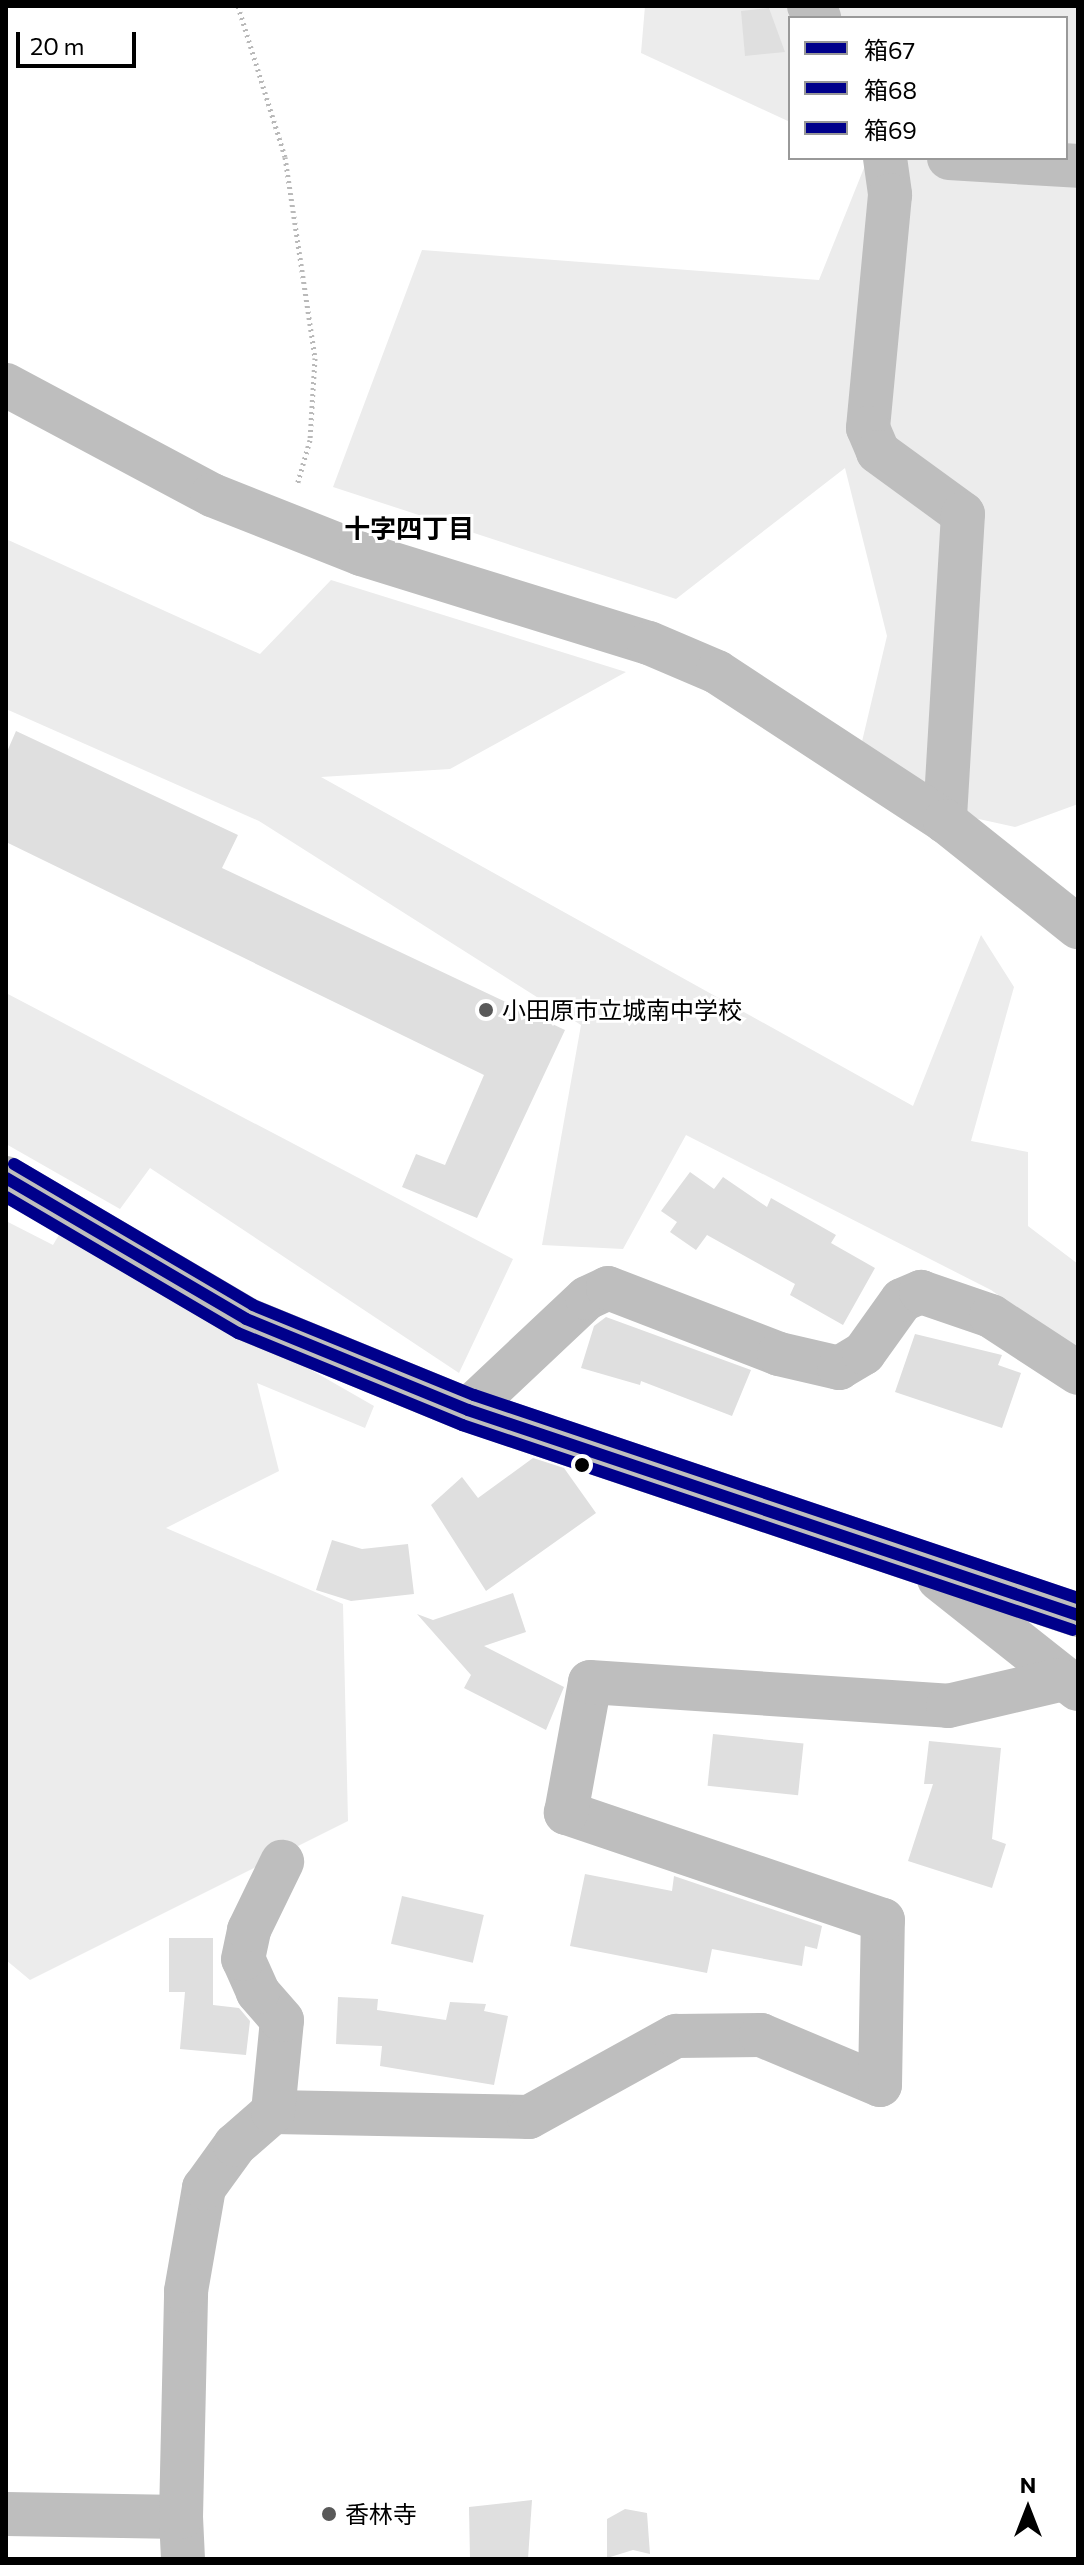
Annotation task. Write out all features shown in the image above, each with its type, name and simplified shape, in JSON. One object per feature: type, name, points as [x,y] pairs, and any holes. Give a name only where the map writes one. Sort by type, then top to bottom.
[{"type":"street","points":[[885,160],[890,195],[868,428],[878,452],[963,514],[945,821]]},
{"type":"street","points":[[981,160],[1078,166]]},
{"type":"street","points":[[6,385],[173,478],[285,524],[361,554],[649,643],[717,672],[945,821],[1078,927]]},
{"type":"street","points":[[6,1178],[246,1319],[468,1410],[1078,1615]]},
{"type":"street","points":[[468,1410],[587,1298],[608,1288],[779,1354],[839,1368],[864,1353],[902,1300],[921,1292],[991,1316],[1078,1373]]},
{"type":"street","points":[[921,1564],[1069,1684]]},
{"type":"street","points":[[6,2514],[182,2538],[186,2291],[204,2188],[235,2145],[273,2112],[529,2117],[676,2036],[761,2035],[880,2085],[883,1920],[566,1813],[590,1682],[948,1706],[1069,1684]]},
{"type":"street","points":[[273,2112],[282,2020],[258,1992],[243,1959],[249,1930],[282,1862]]},
{"type":"path","points":[[238,6],[285,157],[315,358],[310,440],[285,524]]},
{"type":"shaded area","points":[[645,6],[1078,6],[1078,804],[1015,827],[920,806],[860,750],[887,636],[845,468],[676,599],[333,487],[422,250],[819,280],[867,160],[1068,160],[1068,16],[788,16],[788,121],[641,53]]},
{"type":"shaded area","points":[[6,539],[260,654],[331,580],[626,672],[450,769],[321,777],[913,1106],[981,935],[1014,987],[971,1141],[1028,1152],[1028,1226],[1078,1264],[1078,1351],[991,1290],[686,1135],[623,1249],[542,1245],[581,1025],[259,821],[6,709]]},
{"type":"shaded area","points":[[6,993],[513,1259],[459,1373],[150,1168],[120,1209],[6,1144]]},
{"type":"shaded area","points":[[6,1221],[53,1245],[63,1228],[374,1406],[365,1428],[257,1383],[279,1471],[166,1528],[343,1604],[348,1821],[30,1980],[6,1960]]},
{"type":"building","points":[[769,8],[785,52],[745,56],[741,11]]},
{"type":"building","points":[[16,731],[238,835],[222,868],[565,1030],[477,1218],[402,1187],[416,1154],[445,1165],[484,1075],[6,842],[6,754]]},
{"type":"building","points":[[690,1172],[714,1189],[723,1177],[767,1207],[771,1198],[836,1235],[831,1243],[875,1268],[843,1325],[790,1295],[795,1284],[707,1235],[696,1250],[670,1232],[677,1222],[661,1211]]},
{"type":"building","points":[[606,1317],[751,1370],[732,1416],[641,1381],[640,1385],[581,1368],[594,1326]]},
{"type":"building","points":[[915,1334],[1002,1355],[998,1365],[1021,1373],[1002,1428],[895,1392]]},
{"type":"building","points":[[533,1458],[564,1468],[596,1513],[486,1591],[431,1505],[462,1477],[478,1498]]},
{"type":"building","points":[[332,1540],[362,1549],[408,1544],[414,1594],[351,1601],[316,1590]]},
{"type":"building","points":[[513,1593],[526,1632],[484,1646],[564,1687],[546,1730],[464,1688],[471,1675],[417,1614],[433,1620]]},
{"type":"building","points":[[713,1734],[804,1744],[798,1795],[708,1786]]},
{"type":"building","points":[[929,1741],[1001,1748],[992,1839],[1006,1844],[992,1888],[908,1861],[933,1784],[924,1784]]},
{"type":"building","points":[[585,1874],[672,1891],[674,1876],[822,1926],[817,1949],[805,1946],[802,1966],[712,1949],[707,1973],[570,1946]]},
{"type":"building","points":[[402,1896],[484,1915],[473,1963],[391,1944]]},
{"type":"building","points":[[169,1938],[213,1938],[213,2005],[239,2008],[250,2021],[246,2055],[180,2049],[185,1992],[169,1992]]},
{"type":"building","points":[[338,1997],[378,1999],[377,2010],[446,2020],[450,2002],[486,2004],[484,2011],[508,2016],[494,2085],[380,2066],[382,2046],[336,2044]]},
{"type":"building","points":[[532,2500],[528,2559],[470,2559],[469,2507]]},
{"type":"building","points":[[625,2509],[647,2513],[650,2554],[633,2550],[607,2558],[607,2519]]},
{"type":"transit line","name":"箱69","points":[[14,1164],[253,1305],[474,1395],[1078,1598]]},
{"type":"transit line","name":"箱67","points":[[6,1178],[246,1319],[468,1410],[1078,1615]]},
{"type":"transit line","name":"箱68","points":[[6,1197],[238,1333],[462,1425],[1073,1630]]},
{"type":"place","name":"小田原市立城南中学校","points":[[486,1010]]},
{"type":"place","name":"香林寺","points":[[329,2514]]},
{"type":"district","name":"十字四丁目","points":[[409,528]]}]
